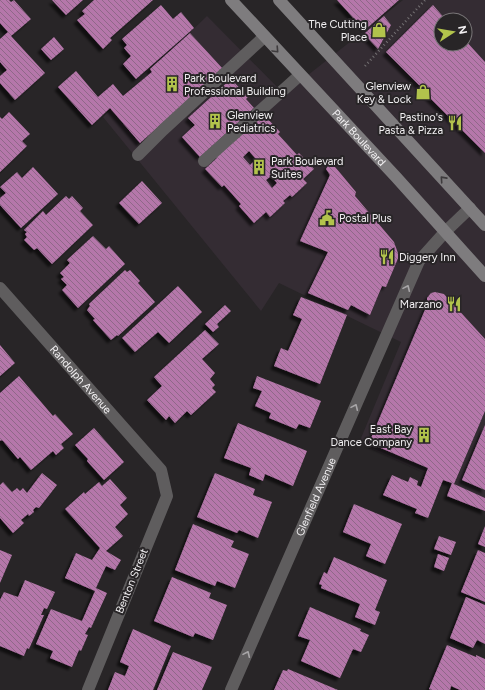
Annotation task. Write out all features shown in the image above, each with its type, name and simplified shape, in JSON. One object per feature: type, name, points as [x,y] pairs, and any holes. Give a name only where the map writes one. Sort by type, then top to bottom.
[{"type":"main road","name":"Park Boulevard","points":[[231,0],[485,276]]},
{"type":"main road","points":[[279,0],[485,225]]},
{"type":"street","points":[[138,156],[163,130],[264,37]]},
{"type":"street","points":[[204,161],[300,75]]},
{"type":"street","name":"Glenfield Avenue","points":[[231,690],[419,261],[445,232],[470,208]]},
{"type":"street","name":"Randolph Avenue","points":[[0,288],[161,470]]},
{"type":"street","name":"Benton Street","points":[[88,690],[167,496],[161,470]]},
{"type":"path","points":[[380,50],[425,0]]},
{"type":"shaded area","points":[[403,0],[485,0],[485,500],[359,443],[401,342],[279,283],[261,311],[103,117],[207,16],[284,94]]},
{"type":"building","points":[[0,0],[9,0],[11,2],[14,0],[31,19],[11,36],[45,73],[15,100],[0,83],[0,76],[7,70],[0,62],[0,39],[8,32],[0,23]]},
{"type":"building","points":[[52,0],[83,0],[66,15]]},
{"type":"building","points":[[94,0],[153,0],[110,38],[112,40],[103,49],[77,20],[85,14],[82,11]]},
{"type":"building","points":[[337,0],[399,0],[366,29],[358,19],[356,21]]},
{"type":"building","points":[[161,5],[173,19],[181,12],[194,28],[136,79],[123,64],[131,56],[124,48],[127,45],[122,39]]},
{"type":"building","points":[[433,5],[439,12],[433,12],[433,52],[473,52],[473,49],[485,62],[485,153],[419,87],[420,86],[386,52]]},
{"type":"building","name":"The Cutting Place","points":[[384,16],[391,25],[378,49],[364,34]]},
{"type":"building","name":"Park Boulevard Professional Building","points":[[190,33],[223,69],[140,143],[110,108],[92,125],[58,87],[76,71],[98,97],[113,84],[123,96],[152,72],[150,69]]},
{"type":"building","points":[[54,37],[64,49],[51,60],[41,49]]},
{"type":"building","name":"Glenview Pediatrics","points":[[231,79],[248,97],[246,99],[254,108],[200,157],[182,137],[195,125],[188,118]]},
{"type":"building","points":[[9,112],[30,134],[22,141],[27,146],[0,172],[0,117],[2,119]]},
{"type":"building","name":"Park Boulevard Suites","points":[[264,115],[280,132],[278,134],[297,155],[299,153],[314,169],[303,179],[307,183],[292,197],[290,195],[283,201],[285,203],[270,217],[266,212],[254,223],[239,206],[241,204],[224,185],[222,187],[205,169],[217,158],[214,155],[251,121],[254,124]],"holes":[[[249,151],[256,159],[250,165],[243,157]],[[271,176],[277,183],[272,188],[266,180]]]},
{"type":"building","points":[[331,162],[356,192],[355,196],[394,242],[399,256],[386,287],[382,286],[370,315],[351,305],[348,310],[308,293],[328,252],[300,241],[330,175],[326,169]]},
{"type":"building","points":[[33,167],[58,194],[21,228],[0,205],[0,198],[6,193],[0,187],[17,172],[22,178]]},
{"type":"building","points":[[142,181],[162,203],[139,224],[119,203]]},
{"type":"building","points":[[66,196],[69,199],[72,196],[83,208],[80,211],[93,225],[52,264],[37,248],[34,250],[24,240],[27,237],[25,234],[27,232],[24,230],[43,211],[46,215]]},
{"type":"building","points":[[93,236],[106,249],[109,246],[125,264],[78,308],[62,290],[67,285],[61,279],[64,277],[60,273],[70,263],[67,260]]},
{"type":"building","points":[[125,270],[127,272],[130,270],[140,281],[138,283],[155,302],[118,336],[117,335],[111,340],[93,320],[95,319],[87,310],[90,306],[89,304]]},
{"type":"building","points":[[178,286],[202,312],[169,343],[158,332],[135,352],[122,338]]},
{"type":"building","points":[[435,292],[444,294],[485,339],[485,411],[454,484],[485,498],[485,511],[447,496],[452,483],[443,480],[428,518],[415,513],[417,509],[383,495],[392,475],[408,482],[410,477],[418,481],[417,485],[421,487],[428,468],[369,443],[427,305],[427,298],[431,293]]},
{"type":"building","points":[[301,297],[347,315],[320,384],[274,366],[281,348],[288,351],[302,319],[293,315]]},
{"type":"building","points":[[225,305],[231,311],[217,324],[219,327],[213,332],[205,324]]},
{"type":"building","points":[[205,330],[219,344],[202,359],[215,373],[210,379],[215,385],[212,388],[216,392],[191,415],[187,411],[175,423],[169,416],[166,420],[147,400],[162,386],[154,377]]},
{"type":"building","points":[[0,345],[15,363],[0,376]]},
{"type":"building","points":[[19,376],[53,416],[55,414],[73,434],[61,444],[64,448],[56,455],[53,451],[31,470],[20,457],[18,459],[3,441],[0,441],[0,393]]},
{"type":"building","points":[[257,376],[321,401],[310,428],[299,424],[296,429],[269,418],[271,413],[255,406],[262,391],[253,388]]},
{"type":"building","points":[[238,423],[307,451],[293,486],[265,474],[263,481],[249,475],[251,468],[224,458]]},
{"type":"building","points":[[485,425],[485,490],[462,480]]},
{"type":"building","points":[[94,428],[124,462],[104,480],[75,445]]},
{"type":"building","points":[[42,473],[57,485],[39,508],[36,507],[33,510],[34,512],[29,516],[28,514],[21,520],[24,523],[13,533],[0,518],[0,485],[3,482],[12,492],[17,488],[20,491],[23,488],[27,493]]},
{"type":"building","points":[[215,473],[255,489],[253,495],[272,502],[258,538],[239,530],[237,533],[197,517]]},
{"type":"building","points":[[110,479],[127,498],[120,505],[128,514],[115,527],[123,536],[106,551],[121,560],[115,570],[106,566],[96,588],[107,593],[91,628],[89,627],[85,634],[88,635],[81,651],[79,650],[72,667],[50,658],[53,651],[36,644],[51,609],[82,621],[95,591],[65,578],[76,553],[92,560],[100,548],[65,509],[84,492],[85,494],[99,482],[102,486]]},
{"type":"building","points":[[354,504],[402,524],[385,564],[366,556],[371,544],[343,532]]},
{"type":"building","points":[[193,524],[234,541],[231,547],[249,554],[235,588],[217,581],[215,586],[175,570]]},
{"type":"building","points":[[485,526],[485,547],[478,544]]},
{"type":"building","points":[[439,536],[456,542],[451,555],[434,549]]},
{"type":"building","points":[[0,550],[12,555],[0,583]]},
{"type":"building","points":[[478,550],[485,553],[485,602],[461,592]]},
{"type":"building","points":[[438,554],[449,558],[444,571],[434,567]]},
{"type":"building","points":[[334,557],[387,580],[375,610],[380,612],[375,625],[355,617],[360,604],[321,588],[322,585],[319,584],[324,572],[327,574]]},
{"type":"building","points":[[172,577],[211,593],[209,598],[227,605],[213,640],[195,633],[193,637],[154,621]]},
{"type":"building","points":[[25,580],[55,592],[47,609],[44,608],[41,615],[44,615],[29,649],[27,648],[24,656],[0,646],[0,600],[4,592],[18,597]]},
{"type":"building","points":[[466,597],[485,605],[485,644],[477,640],[473,648],[450,638]]},
{"type":"building","points":[[310,607],[361,629],[360,631],[369,635],[361,652],[353,649],[340,678],[301,661],[310,640],[298,636]]},
{"type":"building","points":[[133,629],[171,646],[153,690],[108,690],[115,672],[125,676],[129,666],[120,662]]},
{"type":"building","points":[[447,645],[476,657],[476,655],[485,659],[485,690],[460,690],[451,686],[450,690],[429,689]]},
{"type":"building","points":[[173,652],[212,667],[202,690],[157,690]]},
{"type":"building","points":[[288,669],[338,690],[274,690],[283,670],[287,671]]},
{"type":"place","name":"The Cutting Place","points":[[379,30]]},
{"type":"place","name":"Park Boulevard Professional Building","points":[[172,84]]},
{"type":"place","name":"Glenview Key & Lock","points":[[423,92]]},
{"type":"place","name":"Glenview Pediatrics","points":[[215,121]]},
{"type":"place","name":"Pastino's Pasta & Pizza","points":[[455,123]]},
{"type":"place","name":"Park Boulevard Suites","points":[[259,167]]},
{"type":"place","name":"Postal Plus","points":[[327,218]]},
{"type":"place","name":"Diggery Inn","points":[[387,257]]},
{"type":"place","name":"Marzano","points":[[454,304]]},
{"type":"place","name":"East Bay Dance Company","points":[[424,435]]}]
